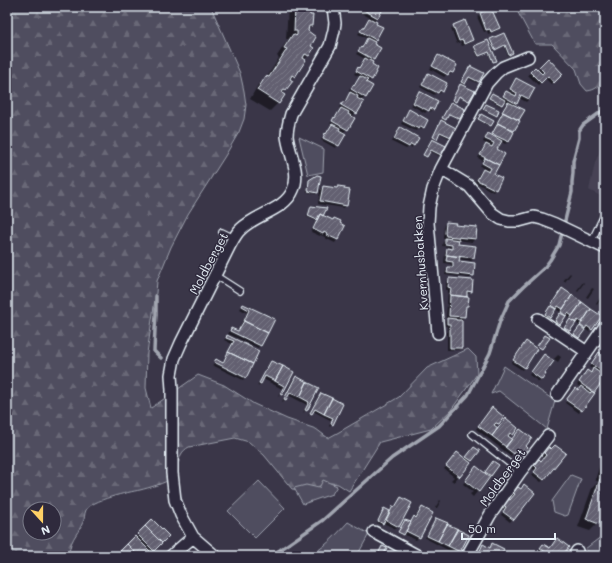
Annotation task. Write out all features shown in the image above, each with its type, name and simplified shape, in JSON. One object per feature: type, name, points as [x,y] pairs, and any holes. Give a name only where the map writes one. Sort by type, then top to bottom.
[{"type":"street","name":"Moldberget","points":[[215,556],[193,537],[175,500],[172,473],[171,376],[174,359],[215,275],[240,229],[286,201],[293,190],[296,177],[287,134],[289,122],[291,114],[319,68],[330,46],[335,23],[333,7]]},
{"type":"street","name":"Kvernhusbakken","points":[[438,333],[428,223],[429,206],[433,189],[441,169],[487,83],[503,67],[528,57]]},
{"type":"street","points":[[441,169],[469,186],[492,213],[501,219],[509,221],[534,217],[542,219],[605,248]]},
{"type":"street","points":[[538,319],[587,352]]},
{"type":"street","points":[[558,396],[605,326]]},
{"type":"street","name":"Moldberget","points":[[467,556],[490,515],[520,472],[548,436]]},
{"type":"street","points":[[374,532],[418,556]]},
{"type":"street","points":[[171,556],[193,537]]},
{"type":"lane","points":[[591,242],[604,214]]},
{"type":"lane","points":[[222,232],[234,238]]},
{"type":"lane","points":[[215,275],[240,290]]},
{"type":"lane","points":[[472,434],[520,472]]},
{"type":"shaded area","points":[[605,142],[605,198],[589,190],[595,163]]},
{"type":"green space","points":[[7,7],[211,7],[240,73],[246,105],[244,119],[239,132],[225,156],[188,214],[171,247],[157,281],[147,353],[146,388],[151,408],[198,375],[224,385],[254,404],[287,419],[316,429],[328,438],[399,397],[427,368],[468,349],[476,357],[477,374],[451,410],[431,429],[380,442],[349,491],[338,484],[331,483],[305,490],[292,489],[264,455],[249,442],[235,438],[189,447],[181,454],[177,471],[169,480],[148,488],[111,497],[89,506],[85,513],[84,521],[71,544],[68,556],[7,556]]},
{"type":"green space","points":[[515,7],[605,7],[605,79],[593,90],[587,91],[581,84],[576,69],[552,44],[535,44]]},
{"type":"green space","points":[[299,137],[324,149],[323,172],[308,175]]},
{"type":"green space","points":[[504,366],[555,401],[547,429],[499,391],[491,394]]},
{"type":"green space","points":[[571,475],[581,479],[568,515],[565,516],[554,512],[552,501]]},
{"type":"green space","points":[[323,480],[337,486],[332,494],[303,504],[294,488],[306,485],[319,488]]},
{"type":"green space","points":[[259,481],[285,508],[255,538],[228,511]]},
{"type":"green space","points":[[348,522],[369,534],[357,556],[307,556],[324,546]]},
{"type":"green space","points":[[602,536],[605,537],[605,556],[594,556],[585,549]]},
{"type":"building","points":[[295,7],[314,7],[314,10],[310,10],[310,15],[313,15],[312,26],[309,26],[308,31],[316,37],[311,46],[314,48],[309,56],[305,54],[303,58],[306,60],[295,77],[292,75],[290,79],[293,81],[286,90],[284,89],[282,93],[285,95],[279,104],[257,90],[266,76],[269,77],[287,49],[284,48],[293,34],[296,36],[297,35],[297,31],[294,31]]},
{"type":"building","points":[[358,7],[379,7],[383,9],[378,18]]},
{"type":"building","points":[[491,8],[500,28],[491,32],[490,29],[486,30],[480,13]]},
{"type":"building","points":[[369,18],[377,22],[376,24],[383,27],[376,40],[360,31]]},
{"type":"building","points":[[465,20],[473,40],[464,44],[463,40],[459,41],[453,25]]},
{"type":"building","points":[[504,33],[513,53],[509,55],[505,45],[495,50],[490,39]]},
{"type":"building","points":[[367,38],[375,42],[374,44],[381,48],[374,60],[358,51],[361,47],[362,48]]},
{"type":"building","points":[[488,40],[497,61],[493,62],[489,52],[479,56],[474,46]]},
{"type":"building","points":[[438,55],[457,65],[453,73],[450,72],[448,75],[432,66]]},
{"type":"building","points":[[365,58],[373,62],[372,64],[378,68],[372,80],[356,71]]},
{"type":"building","points":[[548,58],[563,74],[554,83],[548,76],[541,83],[530,72],[535,67],[542,74],[544,72],[539,67]]},
{"type":"building","points":[[470,66],[484,73],[479,82],[469,77],[465,84],[461,82]]},
{"type":"building","points":[[428,73],[447,83],[443,92],[440,90],[438,93],[422,85]]},
{"type":"building","points":[[360,76],[368,80],[366,82],[373,86],[366,98],[351,89]]},
{"type":"building","points":[[516,78],[535,88],[529,99],[521,95],[517,104],[503,96],[506,91],[516,96],[517,93],[510,89]]},
{"type":"building","points":[[460,84],[475,91],[469,101],[459,96],[456,102],[452,100]]},
{"type":"building","points":[[419,91],[438,101],[434,110],[430,108],[429,111],[413,103]]},
{"type":"building","points":[[350,92],[358,96],[357,98],[364,102],[357,114],[341,105],[344,101],[345,102]]},
{"type":"building","points":[[492,93],[505,100],[502,105],[489,98]]},
{"type":"building","points":[[451,102],[465,109],[460,119],[449,114],[446,120],[442,118]]},
{"type":"building","points":[[508,102],[525,110],[519,120],[502,112]]},
{"type":"building","points":[[486,104],[499,110],[497,116],[483,109]]},
{"type":"building","points":[[341,108],[349,112],[348,114],[355,118],[348,130],[332,121]]},
{"type":"building","points":[[409,109],[428,120],[424,128],[421,126],[419,129],[403,121]]},
{"type":"building","points":[[503,112],[520,121],[514,131],[497,123]]},
{"type":"building","points":[[481,114],[494,121],[491,126],[478,119]]},
{"type":"building","points":[[441,120],[456,128],[451,137],[440,132],[437,139],[433,137]]},
{"type":"building","points":[[498,123],[514,132],[509,142],[492,134]]},
{"type":"building","points":[[332,124],[340,128],[339,130],[346,134],[339,146],[323,138]]},
{"type":"building","points":[[400,127],[419,138],[414,146],[411,144],[409,147],[394,139]]},
{"type":"building","points":[[488,133],[502,141],[497,149],[505,154],[499,165],[480,155],[486,144],[492,147],[494,143],[485,139]]},
{"type":"building","points":[[432,139],[446,146],[441,155],[431,150],[427,157],[423,155]]},
{"type":"building","points":[[485,158],[499,165],[494,174],[502,178],[496,190],[477,180],[483,169],[489,172],[491,168],[482,163]]},
{"type":"building","points":[[317,175],[321,176],[318,193],[308,191],[309,180]]},
{"type":"building","points":[[323,186],[337,188],[338,186],[345,187],[344,189],[350,190],[347,206],[320,201]]},
{"type":"building","points":[[311,206],[327,208],[323,216],[320,214],[317,220],[308,216]]},
{"type":"building","points":[[320,214],[333,220],[334,218],[341,221],[340,223],[345,226],[338,240],[324,232],[323,234],[313,229]]},
{"type":"building","points":[[446,222],[456,223],[455,225],[477,227],[476,239],[446,236]]},
{"type":"building","points":[[445,238],[459,240],[458,244],[476,246],[474,258],[446,255],[447,248],[452,249],[452,245],[445,244]]},
{"type":"building","points":[[447,255],[460,257],[459,261],[475,263],[474,276],[447,273],[448,267],[453,267],[453,262],[446,261]]},
{"type":"building","points":[[449,278],[473,280],[472,292],[467,291],[467,297],[450,295],[451,288],[448,287]]},
{"type":"building","points":[[562,288],[572,295],[563,309],[558,306],[556,309],[551,305]]},
{"type":"building","points":[[450,295],[469,297],[465,317],[449,316]]},
{"type":"building","points":[[572,295],[582,302],[572,316],[568,313],[566,316],[561,312]]},
{"type":"building","points":[[582,302],[591,309],[582,323],[578,320],[576,323],[570,319]]},
{"type":"building","points":[[243,304],[275,319],[268,333],[244,321],[249,310],[242,306]]},
{"type":"building","points":[[550,306],[556,309],[550,318],[545,314]]},
{"type":"building","points":[[591,309],[602,316],[592,330],[587,326],[585,329],[580,325]]},
{"type":"building","points":[[560,313],[566,316],[560,325],[555,321]]},
{"type":"building","points":[[447,318],[462,320],[462,348],[450,348],[450,324],[447,324]]},
{"type":"building","points":[[570,319],[576,323],[570,331],[564,328]]},
{"type":"building","points":[[244,321],[268,333],[261,346],[230,331],[231,328],[238,331]]},
{"type":"building","points":[[580,326],[585,330],[579,338],[574,334]]},
{"type":"building","points":[[227,335],[259,351],[253,364],[228,352],[234,341],[226,338]]},
{"type":"building","points":[[545,335],[550,338],[542,349],[537,346]]},
{"type":"building","points":[[526,341],[537,349],[525,368],[513,360]]},
{"type":"building","points":[[228,352],[253,364],[246,378],[214,362],[216,359],[223,363]]},
{"type":"building","points":[[599,352],[603,355],[605,352],[605,373],[591,364]]},
{"type":"building","points":[[544,354],[554,361],[545,373],[546,374],[542,380],[531,372]]},
{"type":"building","points":[[271,361],[283,366],[275,381],[265,376],[261,384],[259,383]]},
{"type":"building","points":[[283,366],[294,372],[282,395],[280,394],[284,386],[275,381]]},
{"type":"building","points":[[593,368],[603,375],[605,373],[605,378],[594,393],[579,382],[587,370],[591,373]]},
{"type":"building","points":[[296,376],[307,382],[300,397],[290,393],[286,400],[284,399]]},
{"type":"building","points":[[307,382],[319,388],[307,411],[305,410],[309,402],[300,397]]},
{"type":"building","points":[[581,386],[590,393],[592,391],[595,393],[582,411],[566,400],[575,388],[578,390]]},
{"type":"building","points":[[321,393],[332,398],[324,414],[315,409],[312,414],[310,413]]},
{"type":"building","points":[[332,398],[343,404],[333,425],[331,424],[333,418],[324,414]]},
{"type":"building","points":[[492,407],[504,417],[499,424],[496,423],[494,425],[498,428],[492,436],[478,426]]},
{"type":"building","points":[[506,418],[518,428],[513,435],[510,433],[508,436],[512,439],[506,447],[492,436]]},
{"type":"building","points":[[520,429],[532,438],[526,446],[528,448],[522,456],[516,451],[514,454],[505,447]]},
{"type":"building","points":[[555,445],[566,453],[544,480],[534,472],[537,468],[534,465],[539,459],[541,461],[546,455],[544,453],[549,447],[551,449]]},
{"type":"building","points":[[474,447],[480,451],[472,461],[466,457]]},
{"type":"building","points":[[457,452],[471,463],[460,477],[446,466]]},
{"type":"building","points":[[493,461],[499,465],[491,476],[485,472]]},
{"type":"building","points":[[476,466],[490,477],[479,492],[465,481]]},
{"type":"building","points":[[600,479],[605,480],[602,494],[605,495],[605,512],[604,515],[602,515],[599,524],[586,519]]},
{"type":"building","points":[[524,484],[535,493],[514,520],[503,512],[506,507],[504,505],[508,499],[510,500],[515,494],[513,493],[518,487],[521,489]]},
{"type":"building","points":[[401,497],[412,503],[399,527],[386,520],[393,506],[395,507]]},
{"type":"building","points":[[422,507],[433,513],[420,538],[406,531],[414,516],[416,518]]},
{"type":"building","points":[[384,508],[390,511],[383,524],[378,521]]},
{"type":"building","points":[[436,518],[448,523],[438,541],[427,536]]},
{"type":"building","points":[[152,519],[169,536],[162,543],[145,526]]},
{"type":"building","points":[[405,520],[411,522],[404,535],[398,532]]},
{"type":"building","points":[[447,524],[458,529],[448,546],[438,541]]},
{"type":"building","points":[[145,526],[162,543],[154,551],[137,534]]},
{"type":"building","points":[[457,529],[469,535],[460,552],[448,546]]},
{"type":"building","points":[[135,536],[152,553],[149,556],[139,556],[127,544]]},
{"type":"building","points":[[557,538],[569,547],[562,556],[551,556],[540,548],[543,544],[550,548]]},
{"type":"building","points":[[492,543],[504,549],[500,556],[485,556],[479,553],[483,544],[490,548]]},
{"type":"building","points":[[127,544],[139,556],[125,556],[120,551]]},
{"type":"building","points":[[382,546],[387,548],[383,556],[377,556]]},
{"type":"waterway","points":[[277,552],[323,520],[392,458],[439,426],[468,395],[490,353],[500,321],[509,301],[544,268],[559,245],[572,192],[573,161],[579,138],[579,131],[583,125],[605,109]]},
{"type":"waterway","points":[[156,296],[154,351],[161,358]]}]
